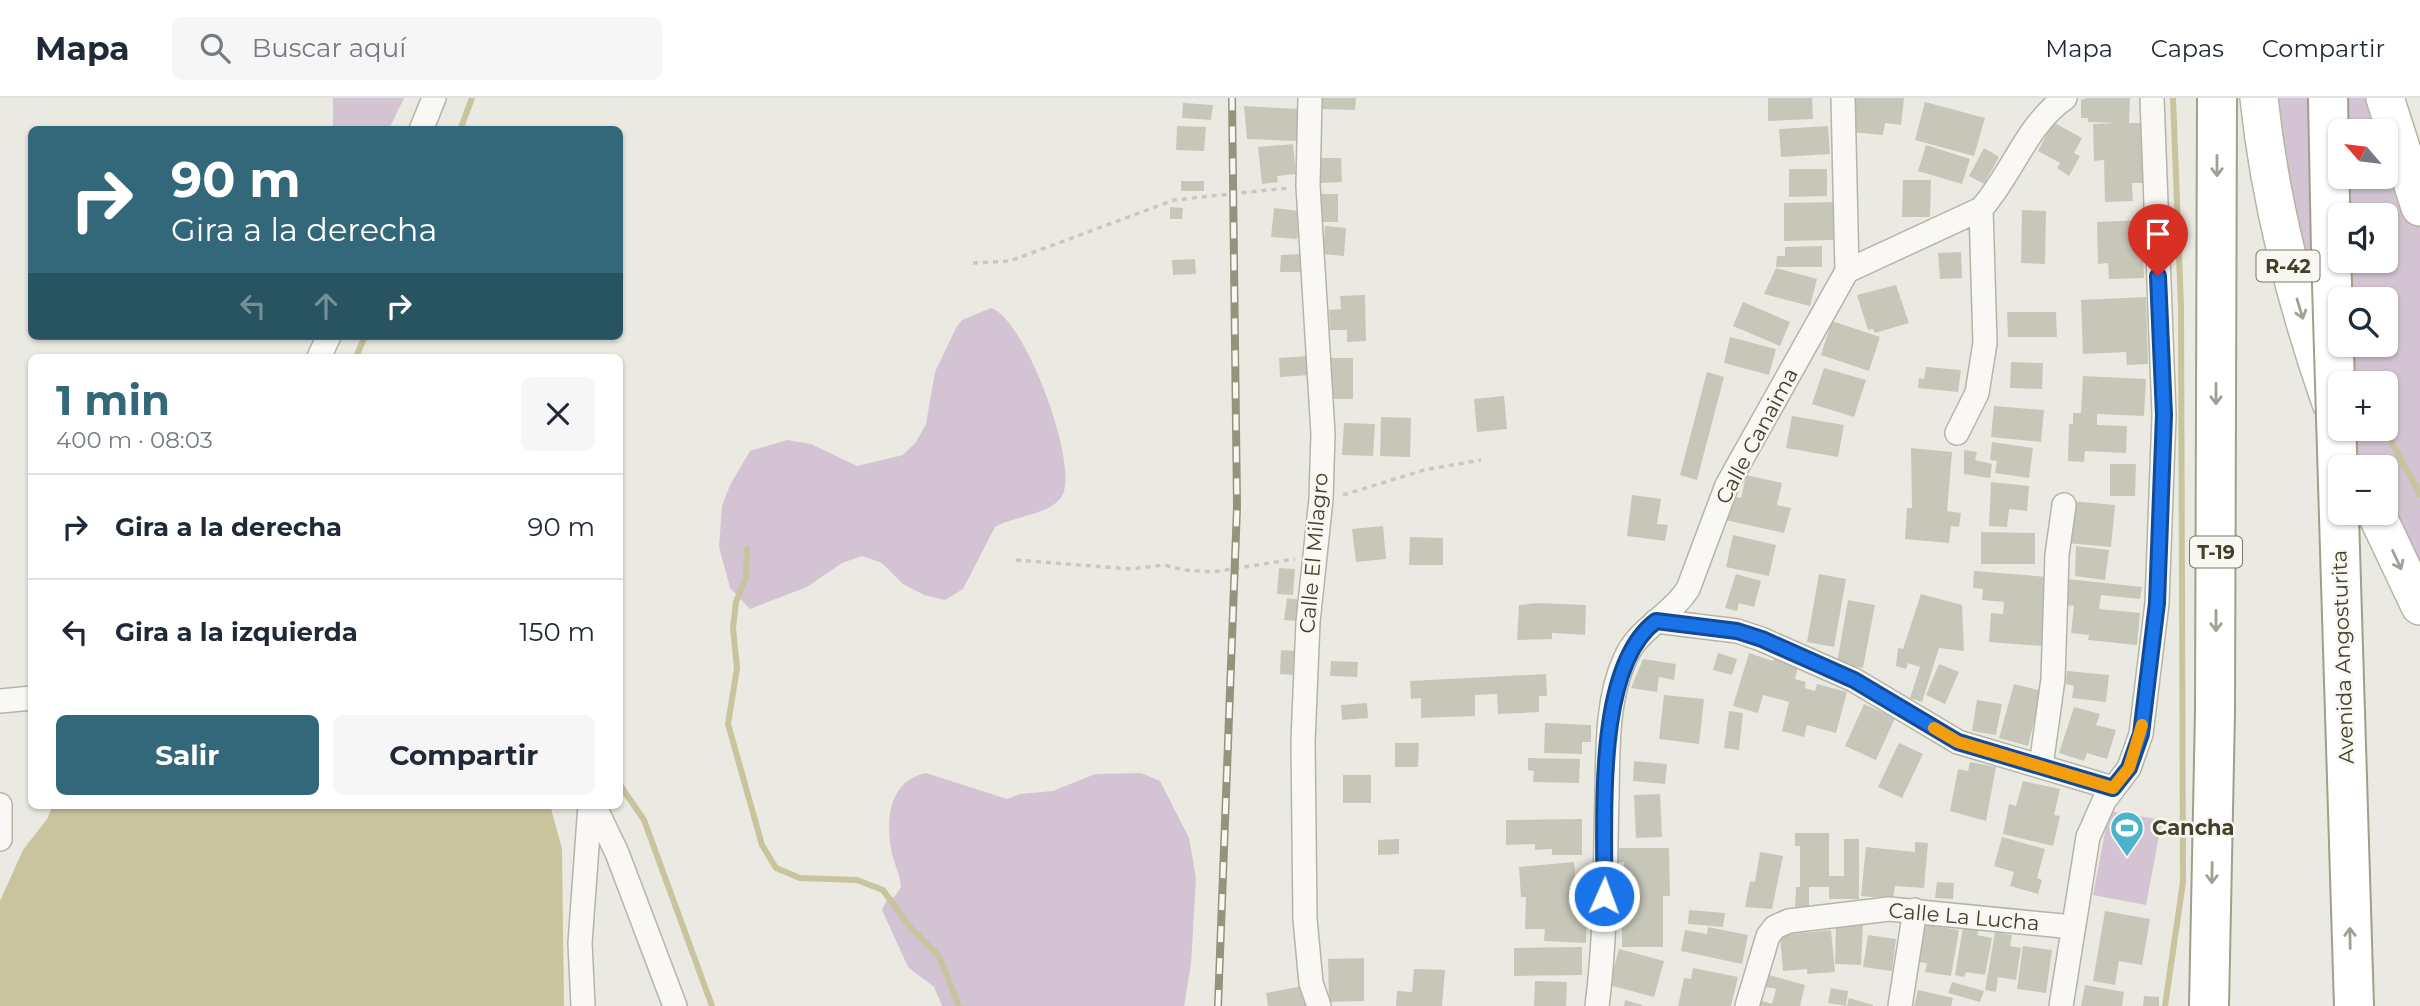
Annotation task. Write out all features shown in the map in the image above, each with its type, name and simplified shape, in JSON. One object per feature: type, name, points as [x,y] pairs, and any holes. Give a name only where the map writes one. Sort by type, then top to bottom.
[{"type":"highway","name":"T-19","points":[[2209,1006],[2215,698],[2217,98]]},
{"type":"highway","name":"Avenida Angosturita","points":[[2328,98],[2354,1006]]},
{"type":"main road","name":"R-42","points":[[2259,98],[2271,181],[2290,275],[2328,391]]},
{"type":"main road","points":[[2385,98],[2420,206]]},
{"type":"main road","points":[[2382,525],[2420,606]]},
{"type":"street","points":[[423,126],[435,98]]},
{"type":"street","name":"Calle El Milagro","points":[[1310,98],[1308,186],[1323,434],[1321,499],[1304,671],[1302,824],[1310,970],[1319,1006]]},
{"type":"street","points":[[1843,98],[1847,271],[1981,209],[1994,194],[2035,128],[2065,98]]},
{"type":"street","points":[[2060,1006],[2088,836],[2096,816],[2129,768],[2141,734],[2157,603],[2164,415],[2152,98]]},
{"type":"street","points":[[1957,433],[1977,393],[1985,344],[1981,209]]},
{"type":"street","name":"Calle Canaima","points":[[1597,1006],[1602,968],[1608,750],[1613,710],[1625,659],[1635,640],[1679,604],[1688,589],[1727,485],[1847,271]]},
{"type":"street","points":[[2041,766],[2053,678],[2057,555],[2064,505]]},
{"type":"street","points":[[1656,621],[1737,631],[1786,648],[1854,680],[1958,742],[2113,788]]},
{"type":"street","points":[[0,701],[28,698]]},
{"type":"street","points":[[0,805],[0,839]]},
{"type":"street","points":[[583,1006],[580,943],[592,809]]},
{"type":"street","points":[[594,809],[617,853],[675,1006]]},
{"type":"street","name":"Calle La Lucha","points":[[1747,1006],[1762,947],[1775,927],[1826,916],[1889,909],[2073,927]]},
{"type":"street","points":[[1900,1006],[1915,910]]},
{"type":"path","points":[[973,262],[1010,261],[1174,200],[1308,186]]},
{"type":"path","points":[[1321,499],[1340,496],[1424,470],[1481,460]]},
{"type":"path","points":[[1016,560],[1131,569],[1164,565],[1184,570],[1213,572],[1315,557]]},
{"type":"shaded area","points":[[333,98],[404,98],[390,126],[333,126]]},
{"type":"shaded area","points":[[2259,98],[2385,98],[2392,119],[2328,119],[2328,189],[2398,189],[2398,138],[2420,207],[2420,606],[2390,525],[2398,525],[2398,455],[2351,455],[2345,441],[2398,441],[2398,371],[2337,371],[2333,357],[2398,357],[2398,287],[2328,287],[2328,341]]},
{"type":"shaded area","points":[[991,308],[1005,318],[1019,337],[1046,394],[1063,455],[1066,480],[1062,496],[1041,511],[995,527],[963,589],[945,600],[924,595],[903,584],[882,563],[862,556],[842,563],[807,587],[750,609],[730,588],[719,547],[722,506],[730,485],[750,451],[787,440],[811,444],[857,466],[903,455],[916,442],[926,424],[935,372],[956,328],[962,320]]},
{"type":"shaded area","points":[[926,773],[1007,799],[1020,794],[1053,791],[1095,774],[1141,773],[1160,781],[1189,838],[1196,878],[1191,964],[1184,1006],[942,1006],[934,987],[908,967],[882,910],[886,901],[895,896],[901,887],[890,837],[893,802],[904,784]]},
{"type":"shaded area","points":[[51,809],[551,809],[562,849],[564,1006],[0,1006],[0,901],[23,850],[47,819]]},
{"type":"shaded area","name":"Cancha","points":[[2109,811],[2162,820],[2146,905],[2093,895]]},
{"type":"building","points":[[1323,98],[1356,98],[1355,110],[1322,109]]},
{"type":"building","points":[[1768,98],[1812,98],[1813,119],[1768,121]]},
{"type":"building","points":[[1855,98],[1904,98],[1901,125],[1885,123],[1883,135],[1851,132]]},
{"type":"building","points":[[2130,98],[2129,123],[2142,123],[2143,183],[2132,183],[2133,201],[2105,202],[2104,160],[2094,161],[2093,124],[2117,123],[2088,122],[2088,118],[2081,118],[2081,100]]},
{"type":"building","points":[[1925,102],[1985,118],[1974,156],[1915,140]]},
{"type":"building","points":[[1183,103],[1213,105],[1211,120],[1182,118]]},
{"type":"building","points":[[1244,106],[1299,109],[1297,141],[1247,139]]},
{"type":"building","points":[[2053,122],[2082,138],[2074,153],[2080,156],[2069,176],[2057,168],[2060,163],[2038,151]]},
{"type":"building","points":[[1177,126],[1206,127],[1204,151],[1176,150]]},
{"type":"building","points":[[1828,126],[1830,154],[1781,157],[1779,129]]},
{"type":"building","points":[[1293,144],[1296,174],[1277,176],[1278,182],[1262,184],[1258,147]]},
{"type":"building","points":[[1926,145],[1970,159],[1962,184],[1918,171]]},
{"type":"building","points":[[1984,148],[1999,157],[1984,184],[1969,176]]},
{"type":"building","points":[[1321,158],[1341,158],[1342,182],[1321,183]]},
{"type":"building","points":[[1789,169],[1827,169],[1827,196],[1789,197]]},
{"type":"building","points":[[1903,180],[1931,180],[1930,217],[1902,217]]},
{"type":"building","points":[[1181,181],[1204,181],[1204,191],[1181,191]]},
{"type":"building","points":[[1319,194],[1338,194],[1338,222],[1319,222]]},
{"type":"building","points":[[1833,202],[1833,240],[1784,241],[1784,203]]},
{"type":"building","points":[[1170,207],[1183,208],[1182,219],[1170,219]]},
{"type":"building","points":[[1274,208],[1300,211],[1297,239],[1271,237]]},
{"type":"building","points":[[2022,210],[2046,211],[2045,264],[2021,263]]},
{"type":"building","points":[[2142,220],[2144,278],[2109,279],[2108,263],[2098,264],[2097,222]]},
{"type":"building","points":[[1325,226],[1346,228],[1344,256],[1323,254]]},
{"type":"building","points":[[1822,246],[1822,267],[1776,267],[1777,256],[1785,256],[1785,247]]},
{"type":"building","points":[[1961,252],[1962,278],[1940,279],[1938,253]]},
{"type":"building","points":[[1302,254],[1302,272],[1280,272],[1281,255]]},
{"type":"building","points":[[1195,259],[1196,274],[1173,275],[1172,260]]},
{"type":"building","points":[[1776,268],[1817,279],[1810,306],[1764,294]]},
{"type":"building","points":[[1896,285],[1909,323],[1875,333],[1873,329],[1868,330],[1857,295]]},
{"type":"building","points":[[1365,295],[1366,341],[1347,342],[1347,330],[1330,330],[1329,310],[1341,309],[1340,296]]},
{"type":"building","points":[[2146,297],[2148,364],[2127,365],[2126,352],[2083,354],[2081,300]]},
{"type":"building","points":[[1743,302],[1790,322],[1780,346],[1733,326]]},
{"type":"building","points":[[2007,312],[2056,312],[2057,337],[2008,337]]},
{"type":"building","points":[[1832,321],[1880,337],[1869,371],[1821,355]]},
{"type":"building","points":[[1730,337],[1776,349],[1769,375],[1724,363]]},
{"type":"building","points":[[1308,356],[1309,375],[1280,377],[1279,358]]},
{"type":"building","points":[[1328,358],[1353,358],[1353,399],[1329,399]]},
{"type":"building","points":[[2011,362],[2043,363],[2042,389],[2010,388]]},
{"type":"building","points":[[1926,367],[1961,370],[1958,392],[1918,388],[1919,378],[1924,379]]},
{"type":"building","points":[[1824,368],[1866,380],[1854,417],[1812,404]]},
{"type":"building","points":[[1707,372],[1724,377],[1697,480],[1680,475]]},
{"type":"building","points":[[2083,376],[2146,379],[2144,416],[2097,414],[2097,425],[2127,426],[2126,453],[2085,451],[2084,462],[2068,461],[2069,424],[2073,424],[2073,413],[2081,413]]},
{"type":"building","points":[[1504,396],[1507,429],[1477,432],[1474,399]]},
{"type":"building","points":[[1994,406],[2044,410],[2041,442],[1991,437]]},
{"type":"building","points":[[1792,416],[1844,425],[1838,457],[1786,448]]},
{"type":"building","points":[[1381,417],[1411,418],[1410,457],[1380,456]]},
{"type":"building","points":[[1344,423],[1375,424],[1373,456],[1342,455]]},
{"type":"building","points":[[1992,442],[2033,448],[2029,478],[1995,473],[1997,461],[1990,460]]},
{"type":"building","points":[[1911,448],[1952,452],[1947,511],[1961,513],[1959,527],[1951,526],[1949,543],[1905,539],[1907,508],[1912,508]]},
{"type":"building","points":[[1964,450],[1977,452],[1975,460],[1992,464],[1990,478],[1964,474]]},
{"type":"building","points":[[2110,464],[2136,464],[2135,496],[2110,496]]},
{"type":"building","points":[[1746,475],[1782,483],[1777,505],[1791,508],[1784,533],[1725,520],[1731,496],[1741,498]]},
{"type":"building","points":[[1991,482],[2029,486],[2027,511],[2009,509],[2007,527],[1989,526]]},
{"type":"building","points":[[1632,495],[1661,499],[1657,524],[1668,525],[1665,541],[1627,536]]},
{"type":"building","points":[[2071,501],[2115,505],[2111,547],[2067,543]]},
{"type":"building","points":[[1383,526],[1386,559],[1356,562],[1352,529]]},
{"type":"building","points":[[1981,532],[2035,533],[2035,564],[1981,564]]},
{"type":"building","points":[[1733,535],[1776,545],[1769,576],[1726,567]]},
{"type":"building","points":[[1410,537],[1443,538],[1443,565],[1409,565]]},
{"type":"building","points":[[2076,546],[2109,550],[2105,580],[2075,576]]},
{"type":"building","points":[[1279,568],[1295,569],[1293,595],[1277,594]]},
{"type":"building","points":[[1974,571],[2048,577],[2042,646],[1989,642],[1991,613],[2003,614],[2004,602],[1982,600],[1983,589],[1973,588]]},
{"type":"building","points":[[1736,574],[1761,581],[1754,607],[1739,603],[1737,611],[1725,608]]},
{"type":"building","points":[[1819,574],[1846,579],[1834,647],[1807,642]]},
{"type":"building","points":[[2067,579],[2142,587],[2140,599],[2101,595],[2099,609],[2140,613],[2137,645],[2088,640],[2089,635],[2071,633],[2074,606],[2064,605]]},
{"type":"building","points":[[1921,594],[1962,605],[1964,651],[1939,648],[1922,702],[1910,698],[1920,667],[1908,663],[1906,669],[1896,666],[1898,648],[1903,649]]},
{"type":"building","points":[[1287,598],[1301,600],[1298,621],[1284,620]]},
{"type":"building","points":[[1848,600],[1875,605],[1863,668],[1837,663]]},
{"type":"building","points":[[1519,605],[1586,605],[1585,635],[1552,633],[1552,639],[1517,640]]},
{"type":"building","points":[[1281,650],[1296,651],[1294,675],[1280,674]]},
{"type":"building","points":[[1718,653],[1737,659],[1732,675],[1713,670]]},
{"type":"building","points":[[1749,653],[1773,661],[1775,654],[1799,662],[1795,679],[1806,682],[1805,688],[1815,691],[1817,684],[1847,692],[1836,733],[1807,725],[1804,737],[1782,731],[1789,702],[1763,695],[1758,713],[1733,706]]},
{"type":"building","points":[[1643,659],[1676,664],[1674,680],[1659,677],[1657,692],[1631,688]]},
{"type":"building","points":[[1331,661],[1358,662],[1357,677],[1330,676]]},
{"type":"building","points":[[1939,664],[1959,672],[1945,704],[1926,695]]},
{"type":"building","points":[[2067,671],[2109,675],[2106,702],[2072,698],[2074,686],[2066,684]]},
{"type":"building","points":[[1546,674],[1547,696],[1539,696],[1539,712],[1498,714],[1497,694],[1475,695],[1475,716],[1421,718],[1421,698],[1411,699],[1410,681]]},
{"type":"building","points":[[2014,684],[2042,691],[2028,746],[1999,738]]},
{"type":"building","points":[[1664,695],[1704,699],[1699,744],[1659,739]]},
{"type":"building","points":[[1977,700],[2002,704],[1996,735],[1972,731]]},
{"type":"building","points":[[1367,703],[1368,718],[1342,720],[1341,705]]},
{"type":"building","points":[[1864,704],[1895,718],[1876,760],[1845,746]]},
{"type":"building","points":[[2074,707],[2100,714],[2096,725],[2116,730],[2107,759],[2087,753],[2084,761],[2059,753]]},
{"type":"building","points":[[1729,711],[1743,713],[1739,750],[1724,748]]},
{"type":"building","points":[[1545,723],[1591,725],[1591,742],[1582,742],[1582,754],[1544,753]]},
{"type":"building","points":[[1395,743],[1419,743],[1418,767],[1395,767]]},
{"type":"building","points":[[1899,743],[1923,754],[1902,798],[1878,787]]},
{"type":"building","points":[[1528,758],[1580,759],[1579,783],[1533,782],[1534,771],[1528,770]]},
{"type":"building","points":[[1634,761],[1667,764],[1665,784],[1633,781]]},
{"type":"building","points":[[1970,762],[1996,767],[1986,821],[1950,811],[1958,769],[1968,771]]},
{"type":"building","points":[[1343,775],[1371,775],[1371,803],[1343,803]]},
{"type":"building","points":[[2023,781],[2060,789],[2054,815],[2060,816],[2053,846],[2003,834],[2009,804],[2016,806]]},
{"type":"building","points":[[1660,794],[1662,837],[1636,838],[1634,795]]},
{"type":"building","points":[[1582,819],[1582,855],[1552,855],[1552,849],[1535,850],[1535,844],[1506,845],[1506,820]]},
{"type":"building","points":[[1795,833],[1829,833],[1829,876],[1844,876],[1844,839],[1859,839],[1859,899],[1829,899],[1829,887],[1809,887],[1809,906],[1795,907],[1796,887],[1800,887],[1800,846],[1795,846]]},
{"type":"building","points":[[2002,837],[2045,849],[2037,878],[2042,880],[2038,894],[2010,886],[2014,872],[1994,866]]},
{"type":"building","points":[[1399,839],[1399,854],[1378,855],[1378,840]]},
{"type":"building","points":[[1915,842],[1928,843],[1924,888],[1895,886],[1893,899],[1861,896],[1866,847],[1915,852]]},
{"type":"building","points":[[1618,848],[1669,848],[1670,896],[1663,896],[1663,947],[1622,947],[1622,918],[1615,918],[1615,897],[1624,897],[1624,862],[1618,862]]},
{"type":"building","points":[[1760,852],[1783,856],[1772,909],[1745,907],[1750,881],[1755,882]]},
{"type":"building","points":[[1574,862],[1578,905],[1587,905],[1586,943],[1544,941],[1545,929],[1525,929],[1526,897],[1521,897],[1519,867]]},
{"type":"building","points":[[1937,882],[1954,883],[1953,899],[1935,898]]},
{"type":"building","points":[[1689,910],[1725,913],[1723,927],[1688,924]]},
{"type":"building","points":[[2105,911],[2150,919],[2142,965],[2119,961],[2115,985],[2093,981]]},
{"type":"building","points":[[1836,924],[1863,925],[1861,965],[1835,964]]},
{"type":"building","points":[[1923,924],[1959,930],[1951,976],[1925,972],[1927,963],[1916,962]]},
{"type":"building","points":[[1708,927],[1748,935],[1742,964],[1681,951],[1685,930],[1707,934]]},
{"type":"building","points":[[1963,927],[1979,930],[1977,935],[1992,938],[1985,975],[1966,972],[1964,977],[1955,975]]},
{"type":"building","points":[[1831,930],[1835,972],[1807,974],[1807,969],[1783,971],[1780,935]]},
{"type":"building","points":[[1995,932],[2012,935],[2010,946],[2021,948],[2016,980],[1998,977],[1996,992],[1985,990]]},
{"type":"building","points":[[1868,935],[1896,939],[1892,971],[1863,967]]},
{"type":"building","points":[[2023,946],[2052,950],[2046,993],[2017,989]]},
{"type":"building","points":[[1582,947],[1582,975],[1514,976],[1514,948]]},
{"type":"building","points":[[1619,949],[1664,961],[1654,997],[1609,985]]},
{"type":"building","points":[[1364,958],[1364,1001],[1329,1002],[1328,959]]},
{"type":"building","points":[[1693,968],[1738,977],[1731,1006],[1678,1006],[1684,978],[1691,979]]},
{"type":"building","points":[[1414,969],[1445,970],[1442,1006],[1396,1006],[1397,991],[1412,992]]},
{"type":"building","points":[[1769,975],[1805,985],[1800,1006],[1755,1006],[1757,999],[1772,1004],[1776,989],[1766,987]]},
{"type":"building","points":[[1535,981],[1567,982],[1566,1006],[1534,1006]]},
{"type":"building","points":[[1952,982],[1984,991],[1980,1002],[1948,993]]},
{"type":"building","points":[[2085,985],[2124,992],[2122,1006],[2081,1006]]},
{"type":"building","points":[[1303,986],[1306,1006],[1268,1006],[1266,993]]},
{"type":"building","points":[[1831,988],[1848,991],[1846,1006],[1828,1003]]},
{"type":"building","points":[[1918,990],[1953,998],[1951,1006],[1914,1006]]},
{"type":"building","points":[[2144,996],[2159,997],[2159,1006],[2143,1006]]},
{"type":"building","points":[[1849,998],[1873,1005],[1873,1006],[1847,1006]]},
{"type":"building","points":[[1625,1000],[1642,1005],[1642,1006],[1624,1006]]},
{"type":"waterway","points":[[462,126],[472,98]]},
{"type":"waterway","points":[[2165,1006],[2183,882],[2181,307],[2173,98]]},
{"type":"waterway","points":[[357,354],[363,340]]},
{"type":"waterway","points":[[2391,441],[2420,494]]},
{"type":"waterway","points":[[747,549],[746,577],[736,602],[733,628],[737,668],[728,724],[762,845],[776,868],[800,878],[857,880],[883,890],[909,926],[939,956],[959,1006]]},
{"type":"waterway","points":[[623,789],[644,820],[712,1006]]},
{"type":"railway","points":[[1218,1006],[1237,507],[1232,98]]},
{"type":"slow traffic","points":[[1934,728],[1958,742],[2113,788],[2129,768],[2142,725]]},
{"type":"place","name":"Cancha","points":[[2127,858]]},
{"type":"route","points":[[1604,896],[1608,750],[1618,677],[1635,640],[1656,621],[1737,631],[1762,639],[1854,680],[1958,742],[2113,788],[2129,768],[2141,734],[2157,603],[2164,415],[2158,276]]}]
